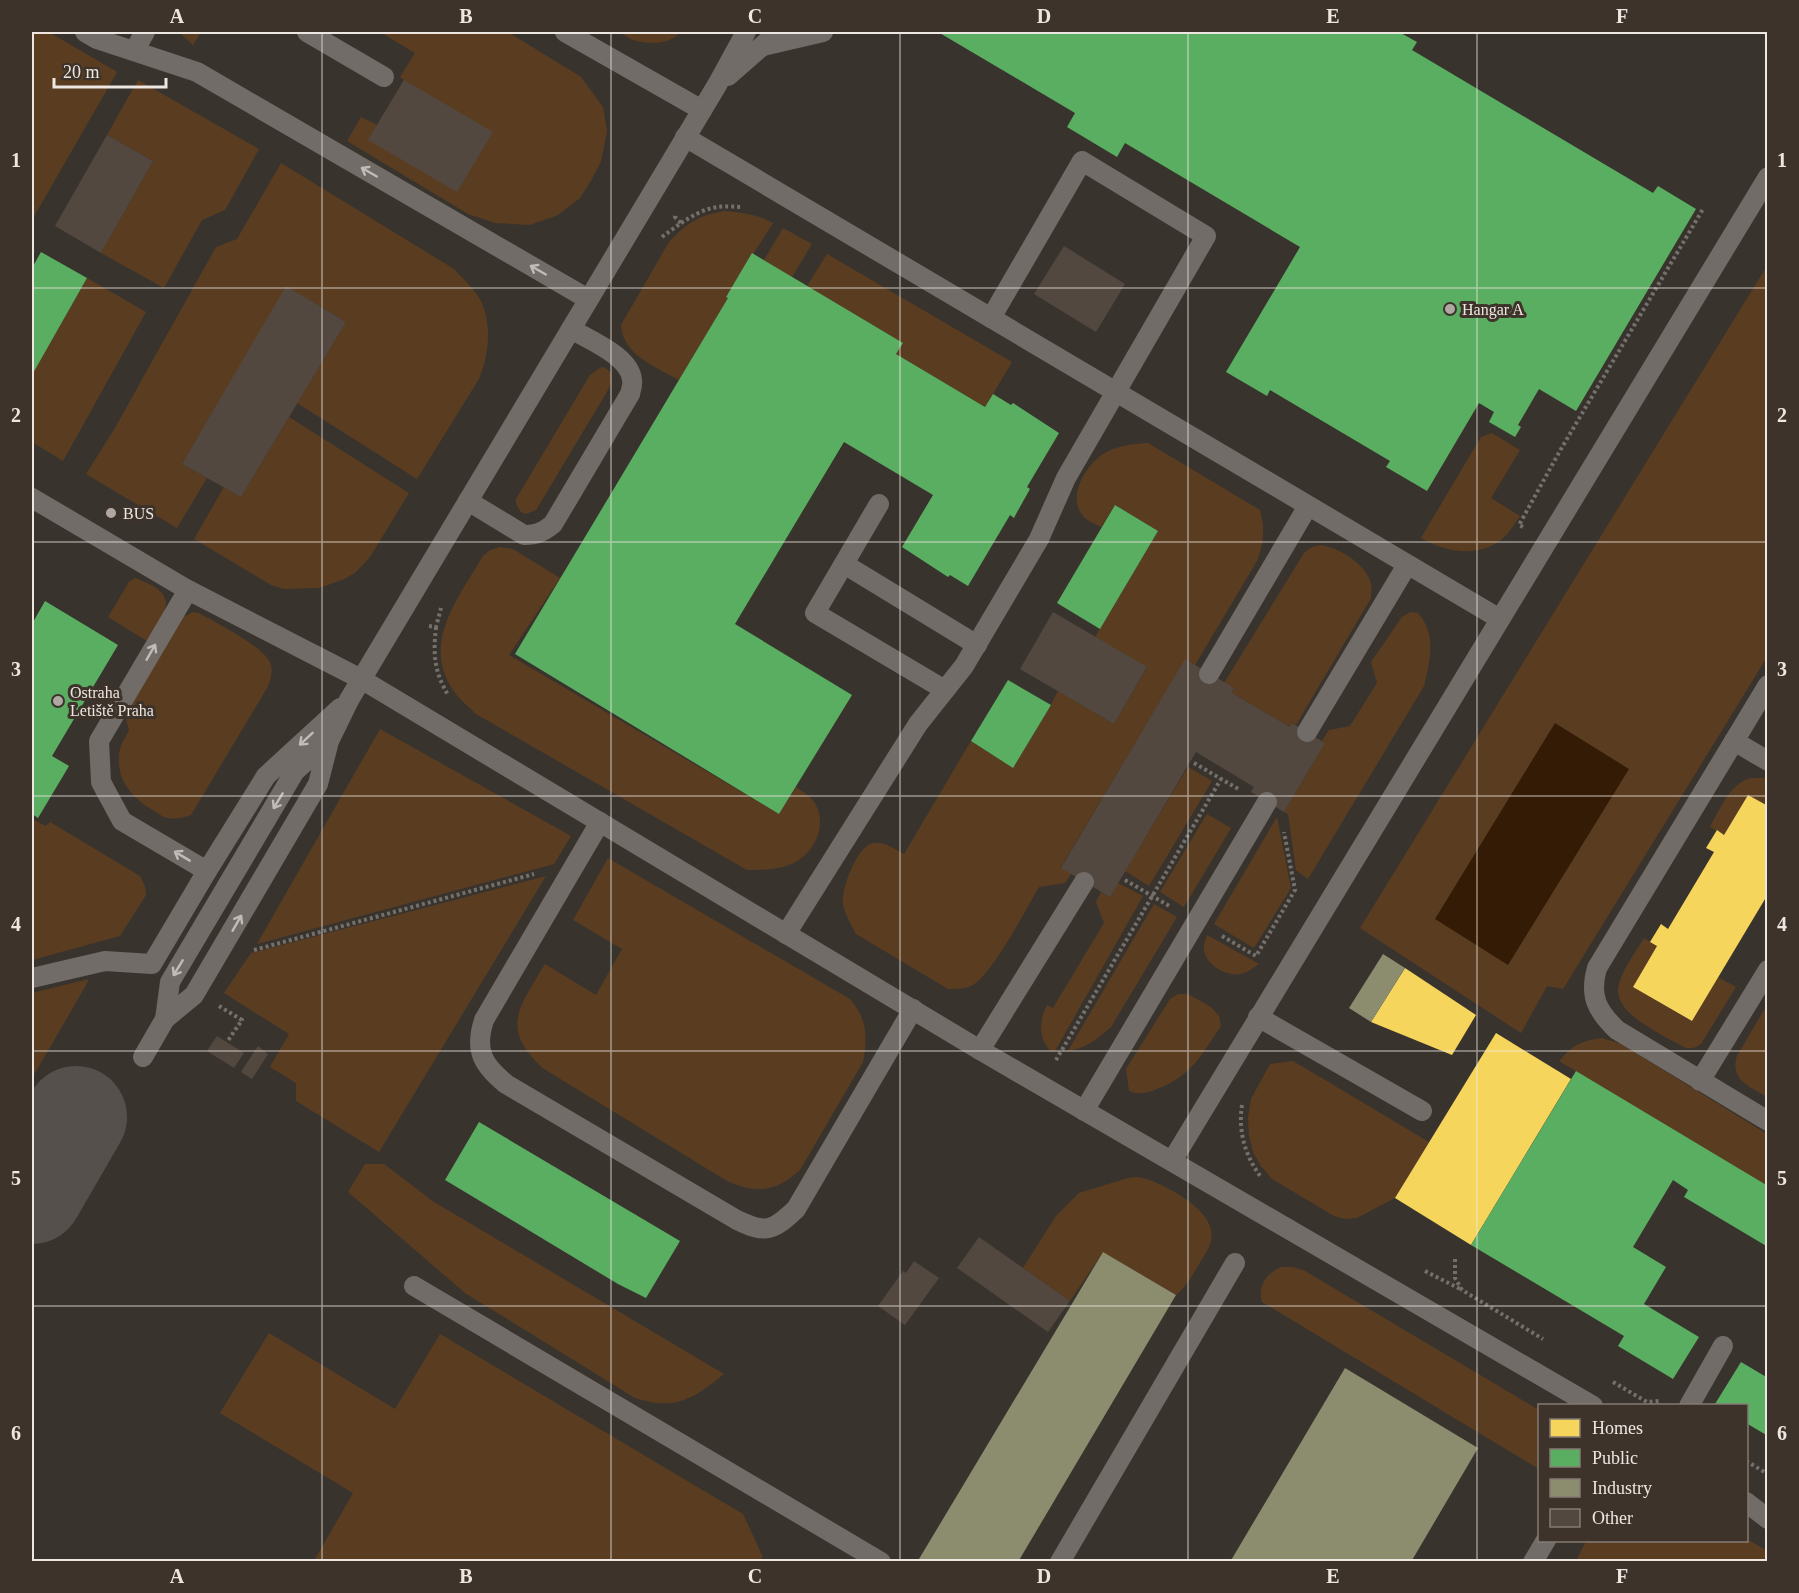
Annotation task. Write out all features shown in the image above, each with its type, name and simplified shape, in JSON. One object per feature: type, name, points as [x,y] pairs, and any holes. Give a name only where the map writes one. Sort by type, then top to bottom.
[{"type":"lane","points":[[85,32],[97,39],[197,72],[588,299]]},
{"type":"lane","points":[[134,51],[145,32]]},
{"type":"lane","points":[[307,32],[384,77]]},
{"type":"lane","points":[[565,32],[702,110]]},
{"type":"lane","points":[[143,1057],[165,1019],[194,995],[211,967],[318,784],[329,741],[348,700],[717,85],[746,32]]},
{"type":"lane","points":[[735,52],[758,39],[778,32]]},
{"type":"lane","points":[[717,85],[758,39],[823,32]]},
{"type":"lane","points":[[685,137],[1500,619]]},
{"type":"lane","points":[[786,934],[918,724],[964,666],[977,645],[1039,539],[1066,478],[1206,236],[1082,161],[991,318]]},
{"type":"lane","points":[[1172,1161],[1767,177]]},
{"type":"lane","points":[[468,501],[524,535],[535,535],[553,524],[630,394],[632,380],[628,368],[620,358],[571,329]]},
{"type":"lane","points":[[32,498],[188,590],[361,679],[980,1050],[1590,1404]]},
{"type":"lane","points":[[879,504],[815,613],[945,690]]},
{"type":"lane","points":[[1209,674],[1308,506]]},
{"type":"lane","points":[[844,564],[977,645]]},
{"type":"lane","points":[[1307,732],[1407,565]]},
{"type":"lane","points":[[188,590],[99,741],[100,782],[122,821],[207,871]]},
{"type":"lane","points":[[1767,685],[1597,969],[1593,982],[1594,996],[1599,1008],[1617,1030],[1767,1121]]},
{"type":"lane","points":[[32,978],[105,961],[152,964],[266,776],[348,700]]},
{"type":"lane","points":[[165,1019],[170,982],[295,771],[329,741]]},
{"type":"lane","points":[[1734,741],[1767,761]]},
{"type":"lane","points":[[1084,1111],[1268,802]]},
{"type":"lane","points":[[600,822],[484,1020],[480,1034],[481,1053],[490,1071],[506,1084],[737,1220],[752,1228],[769,1229],[796,1209],[913,1009]]},
{"type":"lane","points":[[980,1050],[1084,882]]},
{"type":"lane","points":[[1700,1081],[1767,970]]},
{"type":"lane","points":[[1258,1017],[1422,1111]]},
{"type":"lane","points":[[1060,1562],[1234,1263]]},
{"type":"lane","points":[[414,1286],[881,1562]]},
{"type":"lane","points":[[1690,1404],[1723,1346]]},
{"type":"lane","points":[[1748,1497],[1767,1505]]},
{"type":"lane","points":[[1748,1504],[1767,1519]]},
{"type":"lane","points":[[1533,1562],[1545,1542]]},
{"type":"path","points":[[1523,527],[1518,525],[1703,209]]},
{"type":"path","points":[[1194,764],[1249,795]]},
{"type":"path","points":[[1056,1060],[1221,778]]},
{"type":"path","points":[[1220,935],[1256,956],[1295,890],[1284,829]]},
{"type":"path","points":[[247,952],[578,862]]},
{"type":"path","points":[[1125,880],[1181,912]]},
{"type":"path","points":[[1244,1099],[1240,1122],[1242,1138],[1255,1169],[1265,1183]]},
{"type":"path","points":[[1455,1259],[1455,1278],[1462,1290]]},
{"type":"path","points":[[1422,1270],[1462,1290],[1548,1342]]},
{"type":"path","points":[[1607,1378],[1647,1402],[1658,1402],[1665,1398]]},
{"type":"path","points":[[1748,1462],[1767,1474]]},
{"type":"shaded area","points":[[32,32],[49,32],[117,72],[32,220]]},
{"type":"shaded area","points":[[181,32],[201,32],[193,45]]},
{"type":"shaded area","points":[[380,32],[508,32],[581,77],[603,107],[607,131],[601,161],[580,198],[558,215],[530,225],[495,223],[468,214],[347,141],[361,117],[377,125],[404,80],[400,77],[415,53]]},
{"type":"shaded area","points":[[619,32],[680,32],[665,42],[651,43],[631,39]]},
{"type":"shaded area","points":[[138,80],[259,149],[225,210],[202,220],[164,288],[101,253],[153,161],[107,135]]},
{"type":"shaded area","points":[[281,163],[454,269],[474,291],[483,306],[488,334],[485,361],[479,379],[417,479],[297,403],[346,322],[287,287],[182,464],[207,478],[177,528],[86,474],[116,426],[216,247],[237,239]]},
{"type":"shaded area","points":[[725,211],[755,216],[773,223],[726,296],[728,298],[679,380],[651,365],[634,352],[623,335],[621,325],[669,242],[694,221]]},
{"type":"shaded area","points":[[783,228],[812,244],[792,277],[764,260]]},
{"type":"shaded area","points":[[827,254],[1012,362],[985,407],[896,354],[903,343],[807,286]]},
{"type":"shaded area","points":[[1767,266],[1768,331],[1765,335],[1768,337],[1767,657],[1563,989],[1547,986],[1521,1033],[1360,928]]},
{"type":"shaded area","points":[[87,278],[146,312],[63,461],[32,442],[32,374]]},
{"type":"shaded area","points":[[601,367],[608,370],[611,376],[608,390],[536,510],[526,514],[521,512],[516,499],[590,375]]},
{"type":"shaded area","points":[[289,417],[409,493],[370,557],[355,573],[319,588],[284,589],[271,585],[194,539],[224,487],[241,497]]},
{"type":"shaded area","points":[[1492,433],[1520,450],[1491,498],[1520,516],[1512,528],[1500,541],[1479,550],[1443,548],[1421,538],[1481,437]]},
{"type":"shaded area","points":[[1148,443],[1260,510],[1263,536],[1257,561],[1195,665],[1185,660],[1061,867],[1071,874],[1065,883],[1039,887],[1008,941],[988,970],[971,986],[948,989],[856,934],[843,904],[847,879],[861,852],[873,843],[885,844],[904,854],[971,741],[1013,768],[1058,691],[1114,724],[1147,668],[1095,637],[1158,531],[1115,505],[1101,527],[1085,518],[1079,510],[1077,493],[1090,466],[1103,454],[1124,446]]},
{"type":"shaded area","points":[[1321,545],[1344,553],[1364,570],[1371,586],[1371,598],[1296,725],[1292,723],[1290,727],[1232,693],[1234,688],[1224,683],[1304,553],[1312,547]]},
{"type":"shaded area","points":[[500,547],[513,549],[560,578],[509,655],[779,814],[796,787],[800,789],[811,798],[819,815],[819,832],[811,849],[797,861],[779,868],[747,870],[476,714],[453,690],[444,672],[441,655],[442,638],[455,604],[483,556],[490,550]]},
{"type":"shaded area","points":[[135,578],[153,586],[165,598],[164,612],[147,641],[108,617],[129,582]]},
{"type":"shaded area","points":[[193,612],[199,613],[251,643],[267,658],[271,665],[271,674],[267,688],[191,815],[171,819],[163,817],[148,807],[129,790],[121,775],[119,753],[129,731],[125,714],[181,618]]},
{"type":"shaded area","points":[[1410,612],[1418,613],[1424,621],[1430,639],[1430,658],[1424,686],[1308,879],[1296,870],[1288,814],[1284,812],[1325,743],[1322,741],[1329,730],[1350,726],[1377,683],[1371,662],[1402,617]]},
{"type":"shaded area","points":[[1555,723],[1629,769],[1508,965],[1435,919]]},
{"type":"shaded area","points":[[380,729],[571,836],[554,864],[257,944]]},
{"type":"shaded area","points":[[1188,767],[1212,781],[1149,886],[1125,871]]},
{"type":"shaded area","points":[[1751,778],[1767,780],[1767,806],[1748,795],[1724,835],[1710,827],[1731,791]]},
{"type":"shaded area","points":[[1207,814],[1231,828],[1184,907],[1160,892]]},
{"type":"shaded area","points":[[1277,817],[1291,888],[1254,948],[1214,924]]},
{"type":"shaded area","points":[[32,819],[46,826],[50,822],[140,876],[146,895],[120,936],[32,960]]},
{"type":"shaded area","points":[[608,858],[850,999],[860,1013],[866,1037],[863,1062],[800,1170],[783,1183],[766,1189],[757,1189],[727,1181],[544,1069],[530,1055],[522,1041],[518,1029],[521,1006],[545,964],[596,995],[622,949],[573,920]]},
{"type":"shaded area","points":[[546,876],[379,1152],[296,1101],[296,1083],[270,1067],[289,1034],[224,993],[251,953]]},
{"type":"shaded area","points":[[1118,883],[1143,896],[1055,1051],[1051,1051],[1042,1035],[1041,1023],[1044,1011],[1047,1005],[1053,1008],[1104,923],[1096,902],[1101,892],[1110,897]]},
{"type":"shaded area","points":[[1154,904],[1177,917],[1111,1027],[1091,1042],[1068,1051]]},
{"type":"shaded area","points":[[1207,935],[1259,964],[1241,974],[1222,971],[1211,963],[1204,952]]},
{"type":"shaded area","points":[[1644,938],[1657,946],[1633,987],[1691,1021],[1718,977],[1736,987],[1701,1044],[1686,1048],[1641,1022],[1623,1005],[1618,995],[1619,984]]},
{"type":"shaded area","points":[[89,979],[85,987],[32,1078],[32,993]]},
{"type":"shaded area","points":[[1178,994],[1188,994],[1211,1007],[1219,1016],[1221,1026],[1195,1064],[1179,1078],[1150,1092],[1129,1091],[1126,1069],[1170,999]]},
{"type":"shaded area","points":[[1767,1005],[1767,1097],[1743,1082],[1736,1071],[1735,1064],[1737,1056]]},
{"type":"shaded area","points":[[1602,1038],[1621,1044],[1767,1134],[1767,1186],[1559,1061],[1577,1045]]},
{"type":"shaded area","points":[[1293,1061],[1429,1142],[1395,1198],[1357,1218],[1345,1219],[1334,1216],[1272,1179],[1261,1166],[1253,1152],[1249,1136],[1248,1117],[1251,1099],[1270,1064]]},
{"type":"shaded area","points":[[365,1164],[384,1164],[434,1202],[724,1374],[693,1396],[673,1403],[649,1402],[635,1398],[465,1293],[348,1192]]},
{"type":"shaded area","points":[[1137,1177],[1147,1179],[1175,1192],[1195,1206],[1210,1225],[1212,1233],[1209,1248],[1188,1282],[1176,1295],[1103,1252],[1070,1301],[1023,1268],[1056,1216],[1079,1193]]},
{"type":"shaded area","points":[[1281,1267],[1293,1267],[1305,1271],[1538,1409],[1538,1468],[1262,1302],[1262,1285],[1271,1273]]},
{"type":"shaded area","points":[[269,1333],[395,1409],[440,1334],[743,1514],[762,1555],[762,1561],[314,1561],[353,1493],[220,1413]]},
{"type":"shaded area","points":[[1748,1540],[1767,1551],[1767,1561],[1576,1561],[1586,1542],[1748,1542]]},
{"type":"building: Homes","points":[[1748,795],[1768,806],[1768,894],[1692,1021],[1633,987],[1657,946],[1650,942],[1661,924],[1668,929],[1714,852],[1706,848],[1717,830],[1724,835]]},
{"type":"building: Homes","points":[[1405,968],[1476,1015],[1452,1055],[1371,1022]]},
{"type":"building: Homes","points":[[1496,1033],[1571,1079],[1471,1245],[1395,1198]]},
{"type":"building: Public","name":"Hangar A","points":[[938,32],[1399,32],[1417,42],[1412,50],[1653,193],[1658,186],[1696,209],[1576,411],[1539,389],[1518,425],[1521,427],[1515,437],[1489,422],[1494,412],[1479,403],[1427,491],[1386,467],[1390,461],[1270,390],[1267,396],[1226,372],[1300,247],[1125,143],[1117,157],[1067,127],[1075,113]]},
{"type":"building: Public","points":[[41,252],[87,278],[32,375],[32,268]]},
{"type":"building: Public","points":[[752,253],[903,343],[896,354],[985,407],[993,394],[1011,405],[1013,403],[1059,433],[1027,487],[1030,489],[1014,518],[1010,515],[968,586],[950,575],[948,577],[902,547],[933,495],[844,442],[735,624],[852,695],[779,814],[515,654],[728,298],[726,297]]},
{"type":"building: Public","points":[[1115,505],[1158,531],[1100,629],[1057,603]]},
{"type":"building: Public","name":"Ostraha Letiště Praha","points":[[45,601],[118,645],[52,756],[69,766],[38,818],[32,814],[32,624]]},
{"type":"building: Public","points":[[1008,680],[1051,705],[1013,768],[971,741]]},
{"type":"building: Public","points":[[1576,1071],[1768,1186],[1768,1247],[1684,1197],[1688,1190],[1673,1180],[1633,1247],[1666,1267],[1644,1304],[1699,1337],[1673,1379],[1618,1346],[1624,1336],[1471,1245]]},
{"type":"building: Public","points":[[479,1122],[680,1241],[646,1298],[618,1284],[445,1180]]},
{"type":"building: Public","points":[[1741,1362],[1768,1378],[1768,1436],[1748,1424],[1748,1404],[1715,1404]]},
{"type":"building: Industry","points":[[1383,954],[1405,968],[1371,1022],[1349,1008]]},
{"type":"building: Industry","points":[[1103,1252],[1176,1295],[1018,1562],[923,1562],[919,1559]]},
{"type":"building: Industry","points":[[1345,1368],[1478,1448],[1411,1562],[1230,1562]]},
{"type":"building: Other","points":[[404,80],[493,132],[457,192],[368,140]]},
{"type":"building: Other","points":[[107,135],[153,161],[101,253],[55,226]]},
{"type":"building: Other","points":[[1064,246],[1125,284],[1096,332],[1034,294]]},
{"type":"building: Other","points":[[286,286],[346,322],[241,497],[182,464]]},
{"type":"building: Other","points":[[1053,612],[1147,667],[1114,724],[1020,669]]},
{"type":"building: Other","points":[[1185,659],[1234,688],[1232,693],[1290,727],[1292,723],[1325,743],[1284,812],[1251,792],[1254,787],[1196,752],[1110,897],[1061,868]]},
{"type":"building: Other","points":[[217,1036],[244,1053],[234,1068],[207,1051]]},
{"type":"building: Other","points":[[258,1046],[268,1054],[252,1079],[241,1072]]},
{"type":"building: Other","points":[[979,1237],[1070,1301],[1048,1332],[957,1268]]},
{"type":"building: Other","points":[[914,1261],[939,1278],[905,1325],[878,1306],[903,1271],[906,1273]]},
{"type":"taxiway","points":[[32,1193],[76,1117]]},
{"type":"place","name":"Hangar A","points":[[1450,309]]},
{"type":"place","name":"BUS","points":[[111,513]]},
{"type":"place","name":"Ostraha Letiště Praha","points":[[58,701]]}]
